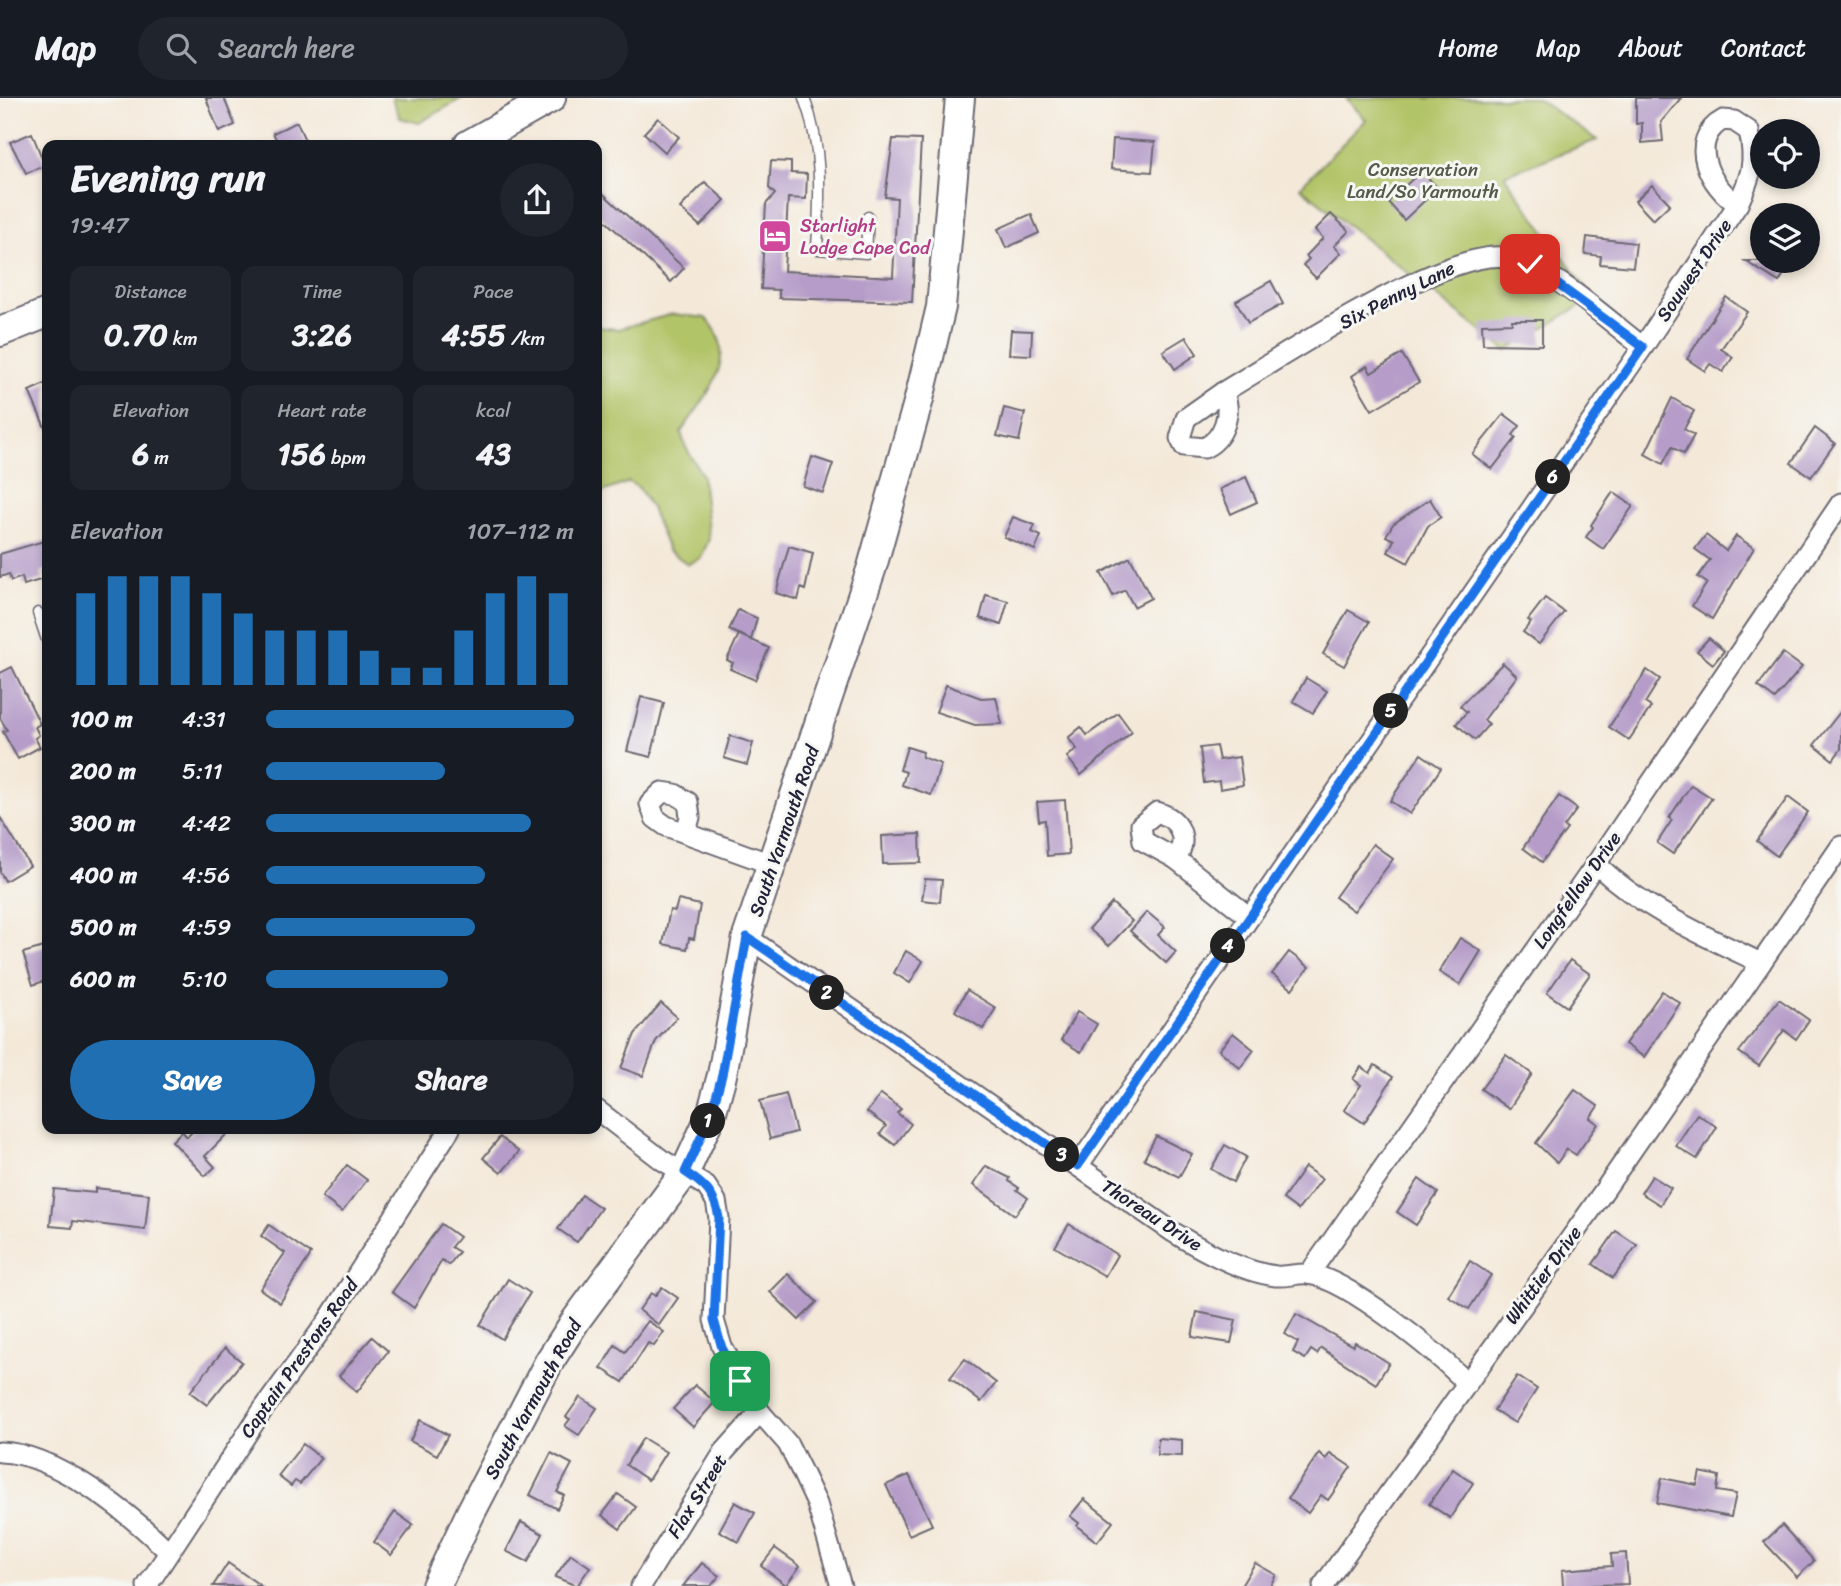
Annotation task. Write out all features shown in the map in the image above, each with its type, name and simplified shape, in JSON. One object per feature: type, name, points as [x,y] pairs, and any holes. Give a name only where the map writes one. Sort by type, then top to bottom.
[{"type":"main road","points":[[477,140],[551,98]]},
{"type":"main road","name":"South Yarmouth Road","points":[[436,1586],[550,1362],[576,1320],[685,1172],[711,1115],[722,1075],[747,937],[872,568],[922,388],[941,307],[960,98]]},
{"type":"main road","points":[[0,332],[42,315]]},
{"type":"street","name":"Souwest Drive","points":[[1078,1166],[1643,347],[1738,204]]},
{"type":"street","name":"Six Penny Lane","points":[[1223,393],[1393,292],[1470,258],[1492,256],[1530,264],[1643,347]]},
{"type":"street","name":"Longfellow Drive","points":[[1309,1274],[1596,864],[1841,503]]},
{"type":"street","points":[[686,832],[771,864]]},
{"type":"street","name":"Whittier Drive","points":[[1323,1586],[1590,1211],[1841,846]]},
{"type":"street","points":[[1175,859],[1248,916]]},
{"type":"street","points":[[1596,864],[1619,886],[1653,909],[1761,963]]},
{"type":"street","name":"Thoreau Drive","points":[[747,937],[1192,1244],[1263,1273],[1277,1276],[1309,1274],[1345,1289],[1443,1358],[1466,1382]]},
{"type":"street","points":[[602,1114],[662,1160],[706,1185],[716,1201],[719,1218],[714,1320],[722,1348],[760,1412],[788,1444],[817,1504],[841,1586]]},
{"type":"street","name":"Captain Prestons Road","points":[[147,1586],[262,1410],[327,1322],[447,1134]]},
{"type":"street","name":"Flax Street","points":[[641,1586],[724,1452],[760,1412]]},
{"type":"street","points":[[0,1452],[29,1459],[62,1472],[102,1495],[137,1520],[169,1552]]},
{"type":"lane","points":[[804,98],[816,136],[821,174],[817,248],[866,253],[868,217]]},
{"type":"lane","points":[[38,613],[42,625]]},
{"type":"green space","points":[[392,98],[462,98],[419,123],[400,118]]},
{"type":"green space","name":"Conservation Land/So Yarmouth","points":[[1346,98],[1536,98],[1597,140],[1504,175],[1593,298],[1506,351],[1300,187],[1366,120]]},
{"type":"green space","points":[[673,314],[706,318],[717,332],[721,362],[716,376],[681,432],[685,446],[702,475],[709,539],[701,558],[688,564],[668,550],[651,508],[639,488],[629,482],[602,492],[602,327],[618,329]]},
{"type":"building","points":[[206,98],[224,98],[235,125],[219,132]]},
{"type":"building","points":[[1636,98],[1681,98],[1661,122],[1663,141],[1642,143],[1642,123],[1636,124]]},
{"type":"building","points":[[658,118],[679,137],[665,152],[644,133]]},
{"type":"building","points":[[297,122],[305,140],[276,140],[273,133]]},
{"type":"building","points":[[32,133],[42,158],[42,167],[26,173],[10,142]]},
{"type":"building","name":"Starlight Lodge Cape Cod","points":[[893,139],[921,140],[912,302],[779,298],[779,290],[761,289],[766,204],[775,194],[769,188],[771,161],[791,162],[791,173],[807,174],[806,199],[788,198],[784,271],[893,277],[897,198],[885,197]]},
{"type":"building","points":[[1113,139],[1155,142],[1152,172],[1111,169]]},
{"type":"building","points":[[1421,171],[1438,188],[1404,220],[1388,202]]},
{"type":"building","points":[[705,182],[725,200],[700,226],[680,208]]},
{"type":"building","points":[[1652,185],[1670,204],[1653,220],[1635,201]]},
{"type":"building","points":[[602,193],[684,268],[671,282],[602,218]]},
{"type":"building","points":[[1031,214],[1039,233],[1006,248],[998,229]]},
{"type":"building","points":[[1331,214],[1349,231],[1334,246],[1341,253],[1316,278],[1303,265],[1309,259],[1306,256],[1323,238],[1315,230]]},
{"type":"building","points":[[1587,237],[1636,243],[1633,267],[1600,264],[1601,256],[1585,254]]},
{"type":"building","points":[[1764,273],[1785,273],[1779,282]]},
{"type":"building","points":[[1271,281],[1283,304],[1248,323],[1236,301]]},
{"type":"building","points":[[1726,297],[1747,312],[1721,349],[1733,357],[1723,372],[1710,364],[1705,371],[1687,359]]},
{"type":"building","points":[[1512,320],[1542,320],[1542,345],[1483,344],[1482,324],[1512,323]]},
{"type":"building","points":[[1011,330],[1032,331],[1031,355],[1009,354]]},
{"type":"building","points":[[1186,337],[1197,354],[1175,369],[1163,351]]},
{"type":"building","points":[[1402,354],[1419,382],[1372,410],[1352,376],[1367,366],[1371,373]]},
{"type":"building","points":[[42,385],[42,421],[29,391]]},
{"type":"building","points":[[1672,398],[1694,411],[1684,429],[1694,435],[1684,454],[1672,447],[1663,464],[1645,454]]},
{"type":"building","points":[[1004,408],[1025,413],[1019,441],[997,436]]},
{"type":"building","points":[[1504,414],[1520,426],[1513,435],[1516,438],[1492,469],[1472,454]]},
{"type":"building","points":[[1815,428],[1835,443],[1811,477],[1791,463]]},
{"type":"building","points":[[812,457],[833,464],[823,493],[803,486]]},
{"type":"building","points":[[1246,477],[1257,502],[1231,514],[1220,489]]},
{"type":"building","points":[[1613,492],[1633,506],[1603,549],[1586,537]]},
{"type":"building","points":[[1430,499],[1441,517],[1428,526],[1408,563],[1388,552],[1394,540],[1386,536],[1393,524]]},
{"type":"building","points":[[1013,517],[1035,525],[1032,532],[1041,536],[1035,550],[1004,537]]},
{"type":"building","points":[[1706,535],[1726,551],[1736,536],[1754,548],[1712,619],[1692,606],[1707,583],[1698,577],[1710,560],[1695,549]]},
{"type":"building","points":[[42,541],[42,579],[24,585],[22,577],[11,581],[9,574],[0,577],[0,554]]},
{"type":"building","points":[[789,546],[813,553],[805,590],[801,588],[798,600],[776,593]]},
{"type":"building","points":[[1130,557],[1151,598],[1134,607],[1125,590],[1113,596],[1101,573]]},
{"type":"building","points":[[986,595],[1008,601],[1001,625],[980,618]]},
{"type":"building","points":[[1545,598],[1564,612],[1539,644],[1523,632],[1531,622],[1528,620]]},
{"type":"building","points":[[738,610],[757,618],[751,640],[729,630]]},
{"type":"building","points":[[1348,610],[1369,622],[1344,666],[1323,654]]},
{"type":"building","points":[[739,634],[769,648],[755,680],[730,669],[733,663],[727,660]]},
{"type":"building","points":[[1709,638],[1724,651],[1713,664],[1697,651]]},
{"type":"building","points":[[1783,653],[1802,667],[1775,699],[1758,686]]},
{"type":"building","points":[[1503,663],[1517,676],[1484,720],[1489,724],[1475,740],[1456,724],[1467,712],[1460,706]]},
{"type":"building","points":[[12,667],[40,724],[35,727],[39,735],[35,738],[40,747],[18,759],[3,732],[7,730],[0,718],[0,673]]},
{"type":"building","points":[[1647,670],[1660,679],[1645,703],[1651,707],[1629,740],[1609,727]]},
{"type":"building","points":[[1306,678],[1327,691],[1313,713],[1293,701]]},
{"type":"building","points":[[946,685],[981,698],[996,697],[1002,724],[975,725],[936,712]]},
{"type":"building","points":[[641,697],[664,703],[651,757],[627,751]]},
{"type":"building","points":[[1841,711],[1841,749],[1833,760],[1814,745]]},
{"type":"building","points":[[1118,713],[1132,732],[1081,775],[1067,757],[1077,749],[1068,738],[1081,727],[1087,735]]},
{"type":"building","points":[[730,736],[753,743],[747,765],[724,758]]},
{"type":"building","points":[[1216,746],[1219,760],[1239,757],[1243,785],[1220,789],[1219,781],[1204,783],[1200,748]]},
{"type":"building","points":[[907,747],[923,752],[922,757],[941,764],[931,795],[902,785],[906,772],[900,770]]},
{"type":"building","points":[[1421,754],[1441,768],[1410,814],[1390,801]]},
{"type":"building","points":[[1691,785],[1712,798],[1673,854],[1657,843],[1672,820],[1669,818]]},
{"type":"building","points":[[1559,796],[1577,809],[1564,827],[1567,829],[1542,862],[1523,848]]},
{"type":"building","points":[[1788,797],[1808,812],[1777,856],[1757,841]]},
{"type":"building","points":[[1065,800],[1069,854],[1047,856],[1045,820],[1039,821],[1037,802]]},
{"type":"building","points":[[0,817],[30,866],[5,881],[0,872]]},
{"type":"building","points":[[920,834],[921,863],[883,864],[882,836]]},
{"type":"building","points":[[1373,844],[1393,859],[1354,911],[1335,897]]},
{"type":"building","points":[[925,879],[942,880],[940,902],[922,900]]},
{"type":"building","points":[[678,900],[700,905],[694,939],[689,938],[687,949],[663,944],[670,910],[675,911]]},
{"type":"building","points":[[1112,903],[1132,921],[1109,946],[1089,929]]},
{"type":"building","points":[[1147,912],[1165,927],[1158,935],[1176,952],[1166,963],[1130,931]]},
{"type":"building","points":[[1460,938],[1481,951],[1460,985],[1439,972]]},
{"type":"building","points":[[42,947],[42,982],[33,985],[23,953]]},
{"type":"building","points":[[906,951],[923,961],[910,983],[894,973]]},
{"type":"building","points":[[1289,952],[1309,967],[1292,989],[1272,974]]},
{"type":"building","points":[[1570,960],[1590,974],[1567,1007],[1547,993]]},
{"type":"building","points":[[967,990],[996,1008],[983,1029],[955,1011]]},
{"type":"building","points":[[1662,991],[1680,1003],[1644,1057],[1625,1044]]},
{"type":"building","points":[[1779,999],[1809,1020],[1796,1039],[1784,1030],[1759,1066],[1739,1052]]},
{"type":"building","points":[[661,1003],[677,1017],[656,1041],[643,1076],[621,1068],[635,1034]]},
{"type":"building","points":[[1077,1012],[1097,1024],[1081,1052],[1061,1040]]},
{"type":"building","points":[[1233,1033],[1254,1050],[1240,1068],[1219,1050]]},
{"type":"building","points":[[1506,1055],[1532,1074],[1509,1109],[1481,1089]]},
{"type":"building","points":[[1375,1065],[1393,1077],[1364,1123],[1344,1110],[1361,1085],[1353,1079],[1361,1067],[1370,1073]]},
{"type":"building","points":[[1575,1090],[1598,1106],[1590,1118],[1598,1124],[1576,1155],[1567,1149],[1557,1163],[1536,1143]]},
{"type":"building","points":[[786,1094],[796,1132],[770,1139],[760,1101]]},
{"type":"building","points":[[881,1094],[901,1109],[897,1113],[911,1124],[895,1145],[880,1134],[886,1126],[867,1112]]},
{"type":"building","points":[[1697,1114],[1717,1127],[1697,1159],[1676,1146]]},
{"type":"building","points":[[179,1134],[187,1137],[190,1134],[227,1134],[205,1156],[215,1167],[205,1176],[172,1141]]},
{"type":"building","points":[[1156,1136],[1192,1154],[1179,1177],[1144,1159]]},
{"type":"building","points":[[500,1137],[519,1152],[501,1173],[483,1158]]},
{"type":"building","points":[[1225,1145],[1246,1157],[1233,1182],[1211,1169]]},
{"type":"building","points":[[347,1165],[367,1180],[342,1212],[322,1197]]},
{"type":"building","points":[[986,1166],[1010,1178],[1009,1181],[1019,1188],[1017,1190],[1028,1198],[1015,1215],[973,1185]]},
{"type":"building","points":[[1305,1167],[1322,1179],[1298,1210],[1283,1199]]},
{"type":"building","points":[[1652,1176],[1671,1188],[1660,1205],[1641,1193]]},
{"type":"building","points":[[1419,1179],[1438,1193],[1416,1225],[1397,1212]]},
{"type":"building","points":[[95,1188],[149,1194],[145,1230],[73,1221],[72,1228],[50,1226],[54,1189],[95,1193]]},
{"type":"building","points":[[582,1195],[601,1208],[577,1242],[558,1229]]},
{"type":"building","points":[[441,1224],[459,1237],[451,1247],[459,1252],[449,1265],[442,1260],[414,1308],[392,1292]]},
{"type":"building","points":[[1069,1224],[1117,1255],[1105,1276],[1055,1247]]},
{"type":"building","points":[[269,1225],[311,1254],[280,1303],[260,1289],[285,1253],[261,1236]]},
{"type":"building","points":[[1616,1231],[1637,1245],[1613,1278],[1593,1264]]},
{"type":"building","points":[[1470,1261],[1491,1275],[1469,1309],[1448,1296]]},
{"type":"building","points":[[788,1274],[817,1302],[799,1320],[770,1292]]},
{"type":"building","points":[[508,1279],[530,1293],[502,1339],[480,1325]]},
{"type":"building","points":[[662,1287],[678,1298],[659,1325],[639,1310],[651,1293],[655,1296]]},
{"type":"building","points":[[1197,1312],[1236,1320],[1231,1343],[1192,1337]]},
{"type":"building","points":[[1296,1314],[1353,1346],[1355,1342],[1389,1363],[1376,1384],[1321,1348],[1317,1354],[1311,1350],[1305,1359],[1293,1352],[1298,1342],[1285,1334]]},
{"type":"building","points":[[648,1321],[664,1332],[654,1346],[648,1343],[623,1382],[601,1368],[615,1345],[625,1352]]},
{"type":"building","points":[[372,1337],[388,1351],[357,1392],[339,1376]]},
{"type":"building","points":[[225,1348],[242,1362],[207,1405],[190,1392]]},
{"type":"building","points":[[965,1359],[996,1383],[981,1402],[950,1378]]},
{"type":"building","points":[[1517,1376],[1537,1389],[1515,1423],[1494,1410]]},
{"type":"building","points":[[695,1385],[715,1402],[693,1427],[673,1409]]},
{"type":"building","points":[[580,1397],[597,1408],[579,1435],[565,1426],[570,1419],[566,1417]]},
{"type":"building","points":[[420,1420],[448,1435],[437,1455],[410,1441]]},
{"type":"building","points":[[643,1438],[666,1452],[648,1480],[626,1465]]},
{"type":"building","points":[[1158,1438],[1182,1440],[1182,1456],[1157,1455]]},
{"type":"building","points":[[303,1444],[321,1458],[300,1484],[295,1481],[291,1486],[278,1476]]},
{"type":"building","points":[[551,1453],[572,1464],[557,1492],[564,1495],[557,1509],[530,1495]]},
{"type":"building","points":[[1319,1453],[1326,1459],[1330,1453],[1351,1467],[1328,1500],[1321,1495],[1308,1513],[1288,1498]]},
{"type":"building","points":[[1453,1469],[1473,1483],[1450,1518],[1429,1504]]},
{"type":"building","points":[[1700,1472],[1719,1476],[1717,1491],[1736,1494],[1731,1517],[1657,1503],[1662,1478],[1697,1485]]},
{"type":"building","points":[[909,1475],[932,1525],[909,1535],[886,1485]]},
{"type":"building","points":[[618,1494],[636,1507],[620,1529],[602,1515]]},
{"type":"building","points":[[1084,1499],[1113,1522],[1097,1542],[1077,1526],[1079,1523],[1070,1516]]},
{"type":"building","points":[[735,1502],[755,1513],[739,1542],[719,1531]]},
{"type":"building","points":[[395,1512],[413,1525],[391,1555],[374,1542]]},
{"type":"building","points":[[521,1522],[543,1534],[528,1562],[506,1551]]},
{"type":"building","points":[[1782,1525],[1814,1561],[1797,1577],[1764,1542]]},
{"type":"building","points":[[775,1548],[800,1566],[786,1585],[761,1566]]},
{"type":"building","points":[[1626,1553],[1628,1584],[1563,1586],[1562,1570],[1612,1566],[1611,1554]]},
{"type":"building","points":[[571,1554],[590,1567],[577,1586],[555,1577]]},
{"type":"building","points":[[228,1563],[261,1586],[213,1586]]},
{"type":"building","points":[[702,1563],[719,1576],[711,1586],[683,1586]]},
{"type":"building","points":[[1255,1563],[1276,1575],[1270,1586],[1241,1586]]},
{"type":"place","name":"Starlight Lodge Cape Cod","points":[[775,236]]},
{"type":"route","points":[[740,1381],[722,1348],[714,1320],[719,1218],[716,1201],[706,1185],[685,1172],[711,1115],[722,1075],[747,937],[1078,1166],[1643,347],[1530,264]]}]
